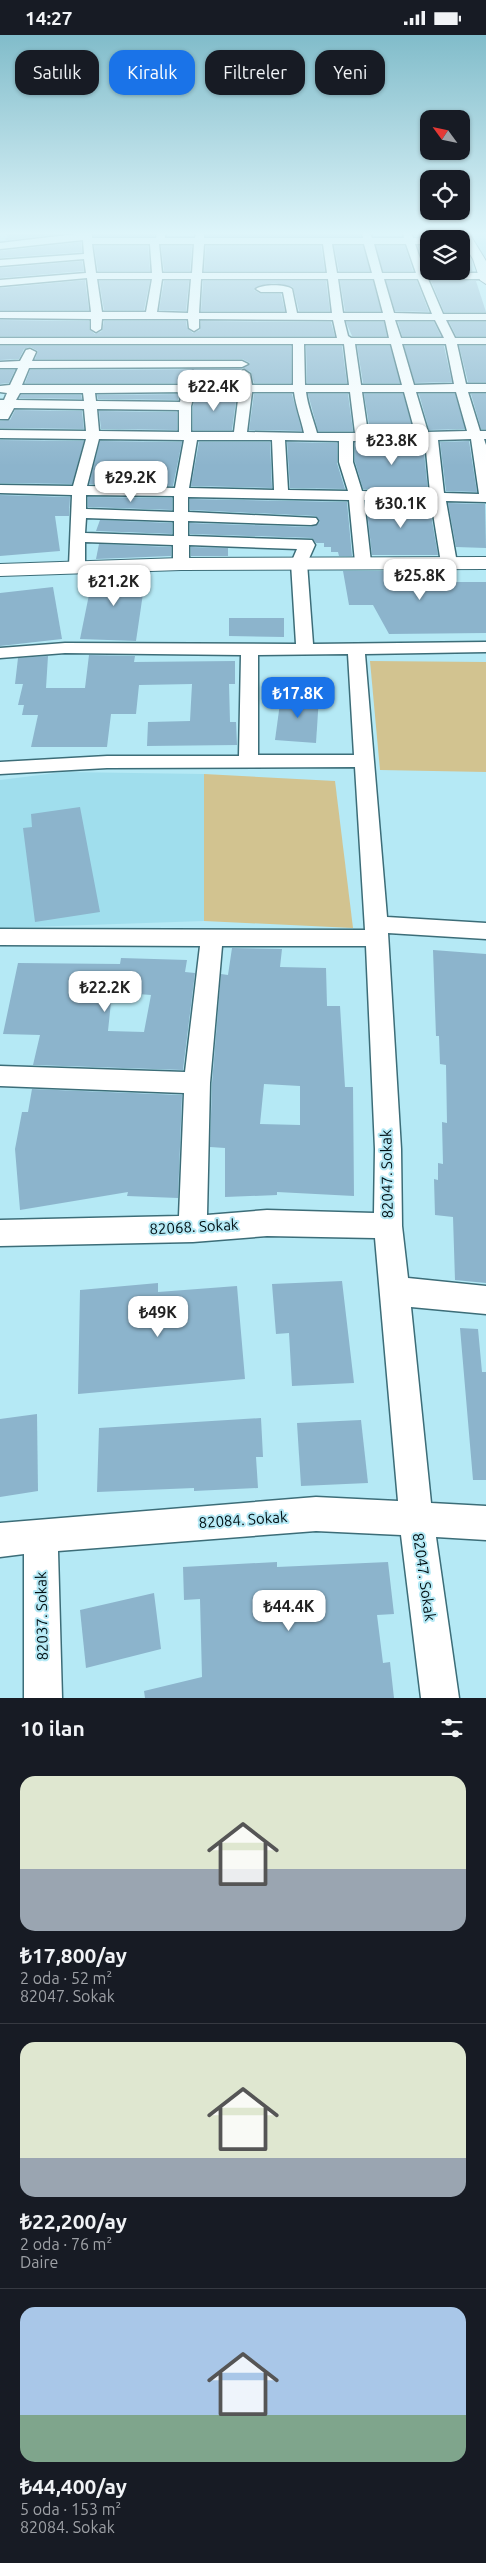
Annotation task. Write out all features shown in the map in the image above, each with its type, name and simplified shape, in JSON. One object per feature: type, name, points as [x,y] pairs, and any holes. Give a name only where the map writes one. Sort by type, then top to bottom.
[{"type":"street","points":[[0,315],[25,311],[98,316],[193,316],[279,329],[299,341],[486,341]]},
{"type":"street","points":[[94,342],[97,311]]},
{"type":"street","points":[[151,316],[152,311]]},
{"type":"street","points":[[181,564],[181,493],[188,436],[185,406],[199,342],[194,330],[195,311]]},
{"type":"street","points":[[292,311],[293,317]]},
{"type":"street","points":[[337,311],[343,338],[349,341]]},
{"type":"street","points":[[386,311],[427,435],[449,563]]},
{"type":"street","points":[[0,489],[438,498],[486,496],[479,442],[480,434],[461,387],[451,341],[436,311]]},
{"type":"street","points":[[0,341],[252,341],[279,329],[293,317],[486,317]]},
{"type":"street","points":[[0,425],[4,404],[16,389],[33,341]]},
{"type":"street","points":[[240,436],[246,388],[242,364],[252,341]]},
{"type":"street","points":[[299,341],[296,353],[300,388],[304,417],[307,418],[311,437]]},
{"type":"street","points":[[349,341],[362,437]]},
{"type":"street","points":[[0,365],[242,364]]},
{"type":"street","points":[[0,389],[486,387]]},
{"type":"street","points":[[77,566],[76,537],[79,490],[93,435],[89,389]]},
{"type":"street","points":[[4,404],[185,406]]},
{"type":"street","points":[[0,434],[362,437],[480,434]]},
{"type":"street","points":[[278,437],[281,490]]},
{"type":"street","points":[[346,437],[346,463],[356,496],[364,562]]},
{"type":"street","points":[[305,648],[303,554],[311,521],[308,496]]},
{"type":"street","points":[[77,513],[311,521]]},
{"type":"street","points":[[76,537],[182,539],[364,562],[486,563]]},
{"type":"street","points":[[0,569],[181,564],[303,554]]},
{"type":"street","points":[[0,653],[65,648],[250,650],[356,647],[486,647]]},
{"type":"street","name":"82047. Sokak","points":[[356,647],[362,761],[376,931],[388,1149],[388,1226],[416,1519],[440,1698]]},
{"type":"street","points":[[248,761],[250,650]]},
{"type":"street","points":[[0,768],[107,762],[362,761]]},
{"type":"street","points":[[0,937],[212,936],[376,931],[486,931]]},
{"type":"street","points":[[193,1229],[197,1083],[212,936]]},
{"type":"street","points":[[0,1075],[197,1083]]},
{"type":"street","name":"82068. Sokak","points":[[0,1233],[193,1229],[267,1223],[388,1226]]},
{"type":"street","points":[[394,1291],[486,1300]]},
{"type":"street","name":"82084. Sokak","points":[[0,1540],[41,1535],[316,1514],[486,1523]]},
{"type":"street","name":"82037. Sokak","points":[[41,1535],[43,1698]]},
{"type":"shaded area","points":[[370,661],[486,662],[486,772],[380,770]]},
{"type":"shaded area","points":[[64,772],[204,774],[204,921],[0,928],[0,780]]},
{"type":"shaded area","points":[[204,774],[335,781],[353,928],[204,921]]},
{"type":"building","points":[[201,311],[285,311],[285,311]]},
{"type":"building","points":[[395,311],[428,311],[429,312]]},
{"type":"building","points":[[443,311],[486,312],[444,312]]},
{"type":"building","points":[[0,320],[89,321],[89,329],[95,334],[102,331],[104,321],[186,321],[187,328],[193,333],[200,330],[201,321],[331,322],[335,336],[0,336]]},
{"type":"building","points":[[346,322],[384,322],[387,336],[352,336]]},
{"type":"building","points":[[398,322],[434,322],[441,336],[402,336]]},
{"type":"building","points":[[449,322],[486,322],[486,336],[456,336]]},
{"type":"building","points":[[0,346],[291,346],[291,383],[254,383],[251,372],[243,368],[250,363],[242,359],[35,359],[38,351],[30,347],[24,349],[19,359],[0,360]]},
{"type":"building","points":[[306,346],[342,346],[347,383],[307,383]]},
{"type":"building","points":[[357,346],[390,346],[400,383],[363,383]]},
{"type":"building","points":[[404,346],[444,346],[452,382],[415,383]]},
{"type":"building","points":[[459,346],[486,346],[486,382],[468,382]]},
{"type":"building","points":[[192,369],[185,374],[183,383],[25,383],[30,370]]},
{"type":"building","points":[[192,369],[242,369],[236,374],[238,383],[199,383],[201,374]]},
{"type":"building","points":[[0,370],[15,370],[9,383],[0,384]]},
{"type":"building","points":[[180,394],[178,400],[98,399],[97,395]]},
{"type":"building","points":[[196,394],[237,394],[232,430],[193,430],[193,406]]},
{"type":"building","points":[[254,394],[292,394],[302,431],[249,430]]},
{"type":"building","points":[[308,394],[348,394],[353,431],[318,431]]},
{"type":"building","points":[[364,394],[403,394],[413,430],[370,431]]},
{"type":"building","points":[[419,394],[455,394],[465,429],[429,430]]},
{"type":"building","points":[[471,394],[486,394],[486,429],[481,429]]},
{"type":"building","points":[[21,395],[81,395],[82,399],[19,398]]},
{"type":"building","points":[[15,410],[82,411],[84,429],[0,428],[0,421],[10,420]]},
{"type":"building","points":[[99,411],[177,412],[177,430],[101,429]]},
{"type":"building","points":[[0,440],[84,441],[72,484],[0,483]]},
{"type":"building","points":[[100,441],[182,442],[173,486],[89,484]]},
{"type":"building","points":[[469,441],[477,492],[446,491],[440,442]]},
{"type":"building","points":[[199,442],[270,442],[272,488],[191,486]]},
{"type":"building","points":[[287,442],[337,443],[337,463],[345,489],[290,488]]},
{"type":"building","points":[[423,442],[428,491],[363,489],[355,462],[355,443]]},
{"type":"building","points":[[0,495],[70,497],[69,516],[55,516],[60,551],[0,556]]},
{"type":"building","points":[[88,497],[172,498],[172,510],[88,507]]},
{"type":"building","points":[[190,499],[347,502],[352,556],[339,556],[338,552],[331,552],[331,547],[324,547],[324,543],[316,543],[312,538],[190,534],[190,523],[311,527],[320,522],[316,516],[190,510]]},
{"type":"building","points":[[366,502],[429,503],[438,555],[372,555]]},
{"type":"building","points":[[448,503],[485,504],[486,548],[456,547]]},
{"type":"building","points":[[100,520],[172,523],[172,534],[96,531]]},
{"type":"building","points":[[99,544],[171,547],[171,556],[96,559]]},
{"type":"building","points":[[191,547],[228,548],[228,556],[191,556]]},
{"type":"building","points":[[343,571],[445,571],[448,582],[486,582],[486,633],[389,634],[373,605],[349,605]]},
{"type":"building","points":[[146,573],[136,641],[80,639],[93,575]]},
{"type":"building","points":[[53,587],[62,639],[0,646],[0,593]]},
{"type":"building","points":[[229,618],[284,618],[284,637],[229,636]]},
{"type":"building","points":[[89,655],[135,656],[134,662],[235,661],[235,684],[229,684],[230,722],[236,722],[237,745],[147,746],[148,722],[190,721],[192,684],[139,685],[136,714],[111,714],[107,747],[31,747],[38,715],[22,715],[24,705],[18,705],[23,684],[15,684],[18,658],[48,656],[46,688],[85,688]]},
{"type":"building","points":[[281,696],[319,697],[316,743],[275,740]]},
{"type":"building","points":[[80,807],[100,912],[35,922],[23,828],[32,827],[31,814]]},
{"type":"building","points":[[232,948],[282,949],[280,967],[326,968],[327,1006],[340,1006],[345,1087],[353,1087],[354,1196],[277,1192],[277,1195],[225,1197],[225,1148],[210,1147],[212,1083],[221,974],[228,975]],"holes":[[[264,1084],[300,1086],[300,1125],[260,1124]]]},
{"type":"building","points":[[433,950],[486,954],[486,1283],[455,1280],[453,1217],[435,1215],[434,1179],[438,1180],[438,1163],[443,1164],[442,1122],[447,1123],[446,1065],[440,1064],[439,1036],[436,1036]]},
{"type":"building","points":[[121,958],[187,960],[185,972],[195,973],[183,1070],[33,1065],[40,1035],[3,1034],[18,963],[120,964]],"holes":[[[112,992],[151,995],[144,1032],[108,1031]]]},
{"type":"building","points":[[32,1089],[182,1095],[178,1198],[127,1196],[128,1192],[20,1210],[15,1149],[22,1112],[28,1112]]},
{"type":"building","points":[[342,1281],[354,1383],[292,1386],[289,1333],[276,1334],[272,1284]]},
{"type":"building","points":[[158,1283],[158,1292],[237,1286],[245,1379],[78,1394],[80,1290]]},
{"type":"building","points":[[460,1328],[478,1329],[482,1372],[486,1372],[486,1480],[473,1480]]},
{"type":"building","points":[[37,1414],[38,1491],[0,1497],[0,1419]]},
{"type":"building","points":[[261,1418],[263,1457],[256,1457],[258,1488],[194,1491],[194,1488],[97,1492],[99,1428]]},
{"type":"building","points":[[361,1420],[368,1483],[301,1486],[297,1423]]},
{"type":"building","points":[[277,1562],[277,1567],[388,1562],[394,1614],[377,1615],[383,1663],[390,1662],[394,1698],[145,1698],[144,1691],[202,1677],[200,1599],[184,1600],[183,1567]]},
{"type":"building","points":[[154,1593],[161,1649],[86,1668],[80,1610]]}]
